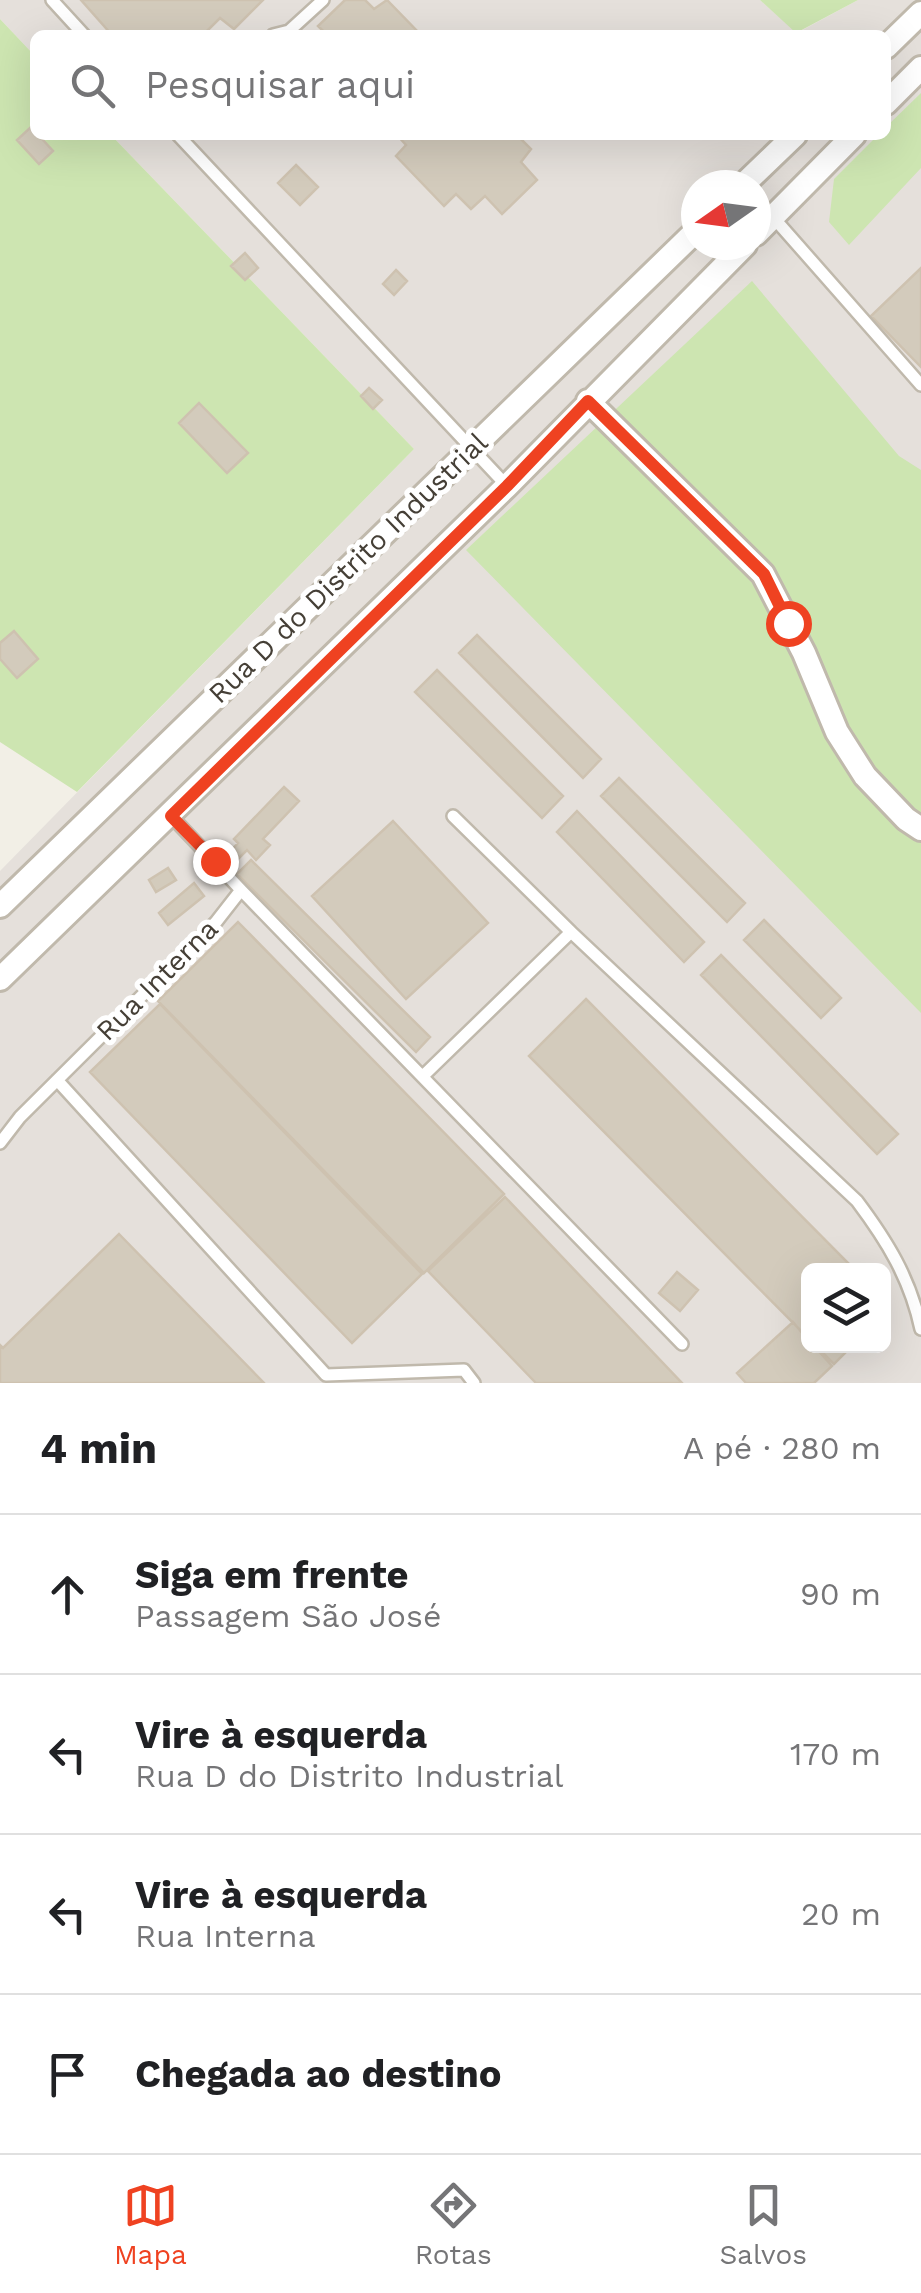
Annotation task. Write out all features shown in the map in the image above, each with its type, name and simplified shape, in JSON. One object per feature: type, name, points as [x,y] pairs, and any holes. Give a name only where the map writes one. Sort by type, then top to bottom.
[{"type":"street","points":[[891,42],[921,14]]},
{"type":"street","points":[[891,98],[921,68]]},
{"type":"street","points":[[759,170],[790,140]]},
{"type":"street","points":[[773,217],[849,140]]},
{"type":"street","name":"Rua D do Distrito Industrial","points":[[0,906],[681,245]]},
{"type":"street","name":"Rua D do Distrito Industrial","points":[[0,979],[507,486],[730,260]]},
{"type":"street","points":[[588,401],[764,574],[804,653],[836,732],[865,776],[906,819],[921,829]]},
{"type":"lane","points":[[52,0],[79,30]]},
{"type":"lane","points":[[289,30],[323,0]]},
{"type":"lane","points":[[183,140],[507,486]]},
{"type":"lane","points":[[773,217],[921,385]]},
{"type":"lane","points":[[171,816],[682,1344]]},
{"type":"lane","points":[[453,816],[858,1200],[892,1248],[908,1283],[921,1328]]},
{"type":"lane","name":"Rua Interna","points":[[0,1142],[216,922],[241,890]]},
{"type":"lane","points":[[423,1076],[571,932]]},
{"type":"lane","points":[[58,1080],[323,1379],[464,1370],[474,1383]]},
{"type":"shaded area","points":[[0,0],[760,0],[794,30],[30,30],[30,51],[0,19]]},
{"type":"shaded area","points":[[858,0],[921,0],[921,1383],[0,1383],[0,871],[414,449],[116,140],[891,140],[891,30],[803,30]]},
{"type":"green space","points":[[760,0],[858,0],[802,30],[793,30]]},
{"type":"green space","points":[[0,19],[30,51],[30,140],[116,140],[414,449],[77,792],[0,742]]},
{"type":"green space","points":[[921,93],[921,168],[849,245],[829,222],[834,179],[873,140],[891,140],[891,122]]},
{"type":"green space","points":[[752,281],[899,456],[921,470],[921,1013],[466,550]]},
{"type":"building","points":[[81,0],[263,0],[234,29],[220,18],[208,30],[108,30]]},
{"type":"building","points":[[345,0],[365,0],[374,9],[387,0],[416,30],[322,30],[318,26]]},
{"type":"building","points":[[30,128],[30,140],[43,140],[53,151],[39,164],[17,140]]},
{"type":"building","points":[[402,140],[522,140],[531,149],[521,162],[537,180],[502,214],[485,196],[471,209],[456,194],[444,206],[396,156],[406,145]]},
{"type":"building","points":[[296,165],[318,187],[300,205],[278,183]]},
{"type":"building","points":[[245,253],[258,268],[245,280],[231,266]]},
{"type":"building","points":[[921,268],[921,367],[871,316]]},
{"type":"building","points":[[396,270],[407,281],[394,295],[383,284]]},
{"type":"building","points":[[369,388],[382,400],[373,409],[361,396]]},
{"type":"building","points":[[199,403],[248,453],[227,473],[179,423]]},
{"type":"building","points":[[14,631],[38,659],[17,678],[0,659],[0,643]]},
{"type":"building","points":[[477,635],[601,759],[583,778],[459,653]]},
{"type":"building","points":[[437,670],[563,796],[542,818],[415,692]]},
{"type":"building","points":[[619,778],[745,903],[727,922],[601,796]]},
{"type":"building","points":[[284,787],[299,801],[263,839],[270,845],[256,860],[247,850],[237,860],[229,853],[238,843],[234,839]]},
{"type":"building","points":[[577,811],[704,942],[684,962],[557,832]]},
{"type":"building","points":[[393,821],[488,923],[406,999],[312,896]]},
{"type":"building","points":[[251,860],[430,1037],[416,1052],[237,874]]},
{"type":"building","points":[[168,868],[176,880],[156,892],[149,880]]},
{"type":"building","points":[[194,883],[204,896],[168,925],[159,913]]},
{"type":"building","points":[[764,920],[841,998],[821,1018],[744,940]]},
{"type":"building","points":[[238,922],[504,1194],[424,1273],[158,1001]]},
{"type":"building","points":[[721,955],[898,1134],[877,1154],[701,975]]},
{"type":"building","points":[[586,999],[848,1263],[801,1263],[801,1331],[529,1056]]},
{"type":"building","points":[[160,1004],[422,1274],[352,1343],[90,1072]]},
{"type":"building","points":[[505,1197],[682,1383],[536,1383],[428,1271]]},
{"type":"building","points":[[119,1234],[264,1383],[0,1383],[0,1345],[3,1348]]},
{"type":"building","points":[[677,1272],[698,1290],[680,1311],[659,1293]]},
{"type":"building","points":[[793,1322],[801,1332],[801,1353],[820,1353],[832,1366],[814,1383],[746,1383],[737,1373]]},
{"type":"building","points":[[823,1353],[845,1353],[834,1364]]},
{"type":"route","points":[[215,861],[171,816],[507,486],[588,401],[764,574],[788,623]]}]
